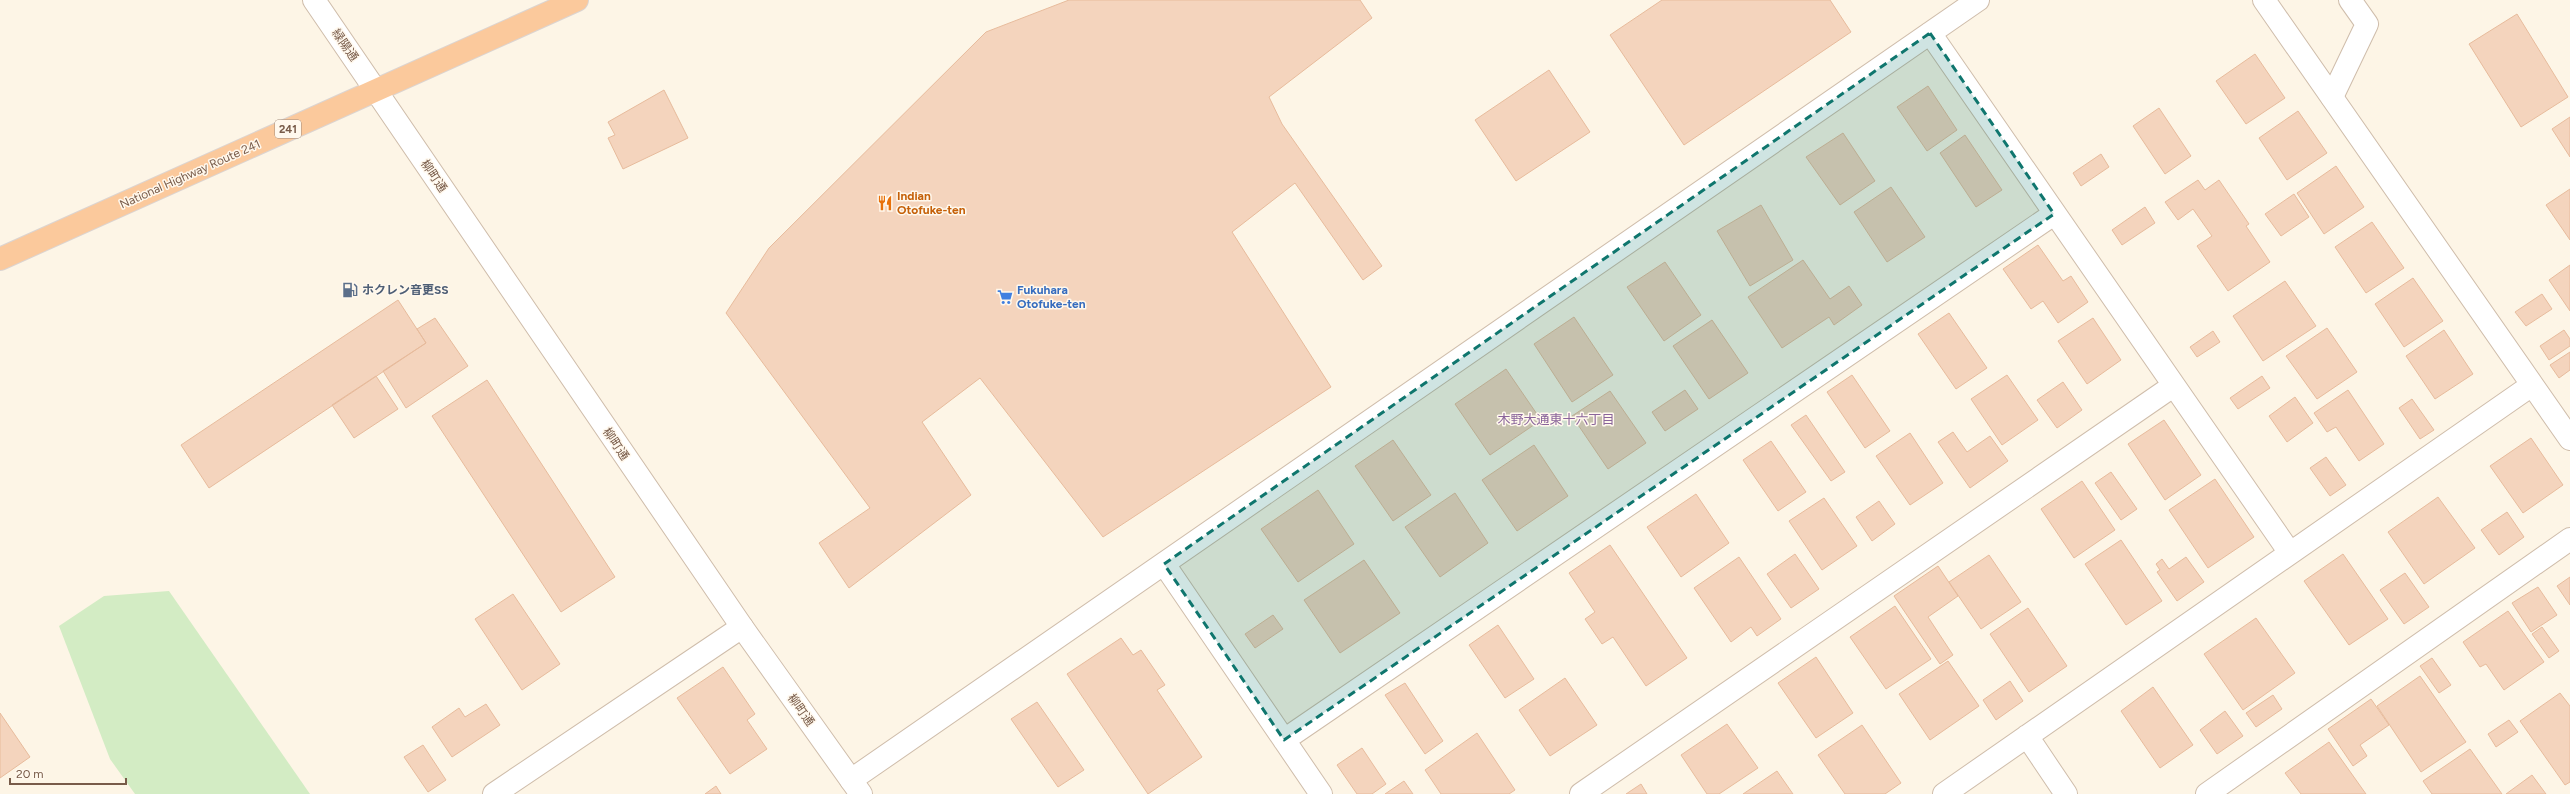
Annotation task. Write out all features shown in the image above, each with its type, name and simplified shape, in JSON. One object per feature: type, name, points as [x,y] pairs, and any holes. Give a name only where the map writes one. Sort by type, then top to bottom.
[{"type":"highway","name":"National Highway Route 241","points":[[0,259],[577,0]]},
{"type":"street","name":"緑陽通","points":[[314,0],[376,90]]},
{"type":"street","points":[[856,787],[1164,564],[1978,0]]},
{"type":"street","points":[[2264,0],[2570,439]]},
{"type":"street","points":[[2332,97],[2367,24],[2350,0]]},
{"type":"street","points":[[1930,33],[2290,553]]},
{"type":"street","name":"柳町通","points":[[376,90],[742,627],[856,787]]},
{"type":"street","points":[[1284,740],[2054,214]]},
{"type":"street","points":[[1944,794],[2532,385]]},
{"type":"street","points":[[1581,794],[2173,386]]},
{"type":"street","points":[[2207,794],[2570,539]]},
{"type":"street","points":[[1164,564],[1321,794]]},
{"type":"street","points":[[506,791],[742,627]]},
{"type":"street","points":[[2027,736],[2066,794]]},
{"type":"highlighted area","points":[[1930,33],[2054,214],[1284,740],[1164,564]]},
{"type":"green space","points":[[169,591],[310,794],[135,794],[110,759],[59,626],[104,596]]},
{"type":"building","name":"Fukuhara Otofuke-ten","points":[[1069,0],[1360,0],[1372,18],[1269,97],[1282,124],[1382,266],[1363,280],[1295,183],[1232,232],[1331,387],[1103,537],[980,378],[922,422],[971,495],[849,588],[819,543],[870,508],[726,313],[769,248],[986,32]]},
{"type":"building","points":[[1662,0],[1830,0],[1851,32],[1684,145],[1610,35]]},
{"type":"building","points":[[2517,14],[2568,97],[2521,127],[2469,44]]},
{"type":"building","points":[[2255,54],[2285,98],[2246,124],[2216,81]]},
{"type":"building","points":[[1549,70],[1590,132],[1516,181],[1475,120]]},
{"type":"building","points":[[1928,86],[1957,130],[1927,151],[1897,107]]},
{"type":"building","points":[[664,90],[688,138],[623,169],[608,138],[615,135],[608,122]]},
{"type":"building","points":[[2159,108],[2191,156],[2165,174],[2133,126]]},
{"type":"building","points":[[2298,111],[2327,153],[2287,180],[2259,138]]},
{"type":"building","points":[[2570,117],[2570,157],[2552,129]]},
{"type":"building","points":[[1843,133],[1875,181],[1840,205],[1806,157]]},
{"type":"building","points":[[1965,135],[2002,190],[1976,207],[1940,153]]},
{"type":"building","points":[[2101,154],[2109,167],[2081,186],[2073,173]]},
{"type":"building","points":[[2336,166],[2364,207],[2324,234],[2297,193]]},
{"type":"building","points":[[2198,180],[2205,190],[2219,180],[2249,224],[2246,226],[2270,262],[2228,291],[2197,246],[2212,236],[2193,209],[2178,220],[2165,202]]},
{"type":"building","points":[[1891,187],[1925,237],[1887,262],[1854,212]]},
{"type":"building","points":[[2570,189],[2570,240],[2546,205]]},
{"type":"building","points":[[2294,194],[2309,217],[2281,236],[2265,214]]},
{"type":"building","points":[[1761,205],[1793,260],[1750,286],[1717,231]]},
{"type":"building","points":[[2145,207],[2155,223],[2122,245],[2112,230]]},
{"type":"building","points":[[2372,222],[2404,268],[2366,293],[2335,247]]},
{"type":"building","points":[[2038,245],[2063,281],[2071,276],[2088,302],[2058,323],[2043,301],[2031,309],[2003,269]]},
{"type":"building","points":[[1803,260],[1830,299],[1849,286],[1862,305],[1834,325],[1829,317],[1782,348],[1748,297]]},
{"type":"building","points":[[1665,262],[1701,315],[1664,341],[1627,287]]},
{"type":"building","points":[[2570,265],[2570,311],[2549,280]]},
{"type":"building","points":[[2413,278],[2443,321],[2404,347],[2375,304]]},
{"type":"building","points":[[2285,281],[2316,326],[2263,361],[2233,316]]},
{"type":"building","points":[[2542,294],[2552,309],[2526,326],[2515,312]]},
{"type":"building","points":[[398,300],[426,343],[209,488],[181,445]]},
{"type":"building","points":[[1949,313],[1987,368],[1956,389],[1918,334]]},
{"type":"building","points":[[1574,317],[1613,375],[1572,402],[1534,344]]},
{"type":"building","points":[[435,318],[468,366],[406,408],[383,371],[426,343],[417,329]]},
{"type":"building","points":[[2093,318],[2121,360],[2087,384],[2058,341]]},
{"type":"building","points":[[1712,320],[1748,373],[1709,399],[1673,346]]},
{"type":"building","points":[[2327,328],[2357,372],[2317,399],[2286,356]]},
{"type":"building","points":[[2444,330],[2473,374],[2435,399],[2406,356]]},
{"type":"building","points":[[2564,330],[2570,339],[2570,346],[2549,360],[2540,346]]},
{"type":"building","points":[[2213,331],[2220,342],[2197,357],[2190,347]]},
{"type":"building","points":[[2570,352],[2570,370],[2559,378],[2550,365]]},
{"type":"building","points":[[1506,369],[1541,420],[1490,455],[1455,404]]},
{"type":"building","points":[[1852,375],[1890,431],[1865,448],[1827,392]]},
{"type":"building","points":[[2007,375],[2038,420],[2002,445],[1971,399]]},
{"type":"building","points":[[376,376],[398,409],[354,438],[332,405]]},
{"type":"building","points":[[2262,376],[2270,388],[2238,409],[2230,398]]},
{"type":"building","points":[[487,380],[615,577],[561,612],[432,416]]},
{"type":"building","points":[[2063,382],[2082,410],[2057,428],[2037,400]]},
{"type":"building","points":[[1685,390],[1698,409],[1665,431],[1652,412]]},
{"type":"building","points":[[2348,390],[2384,444],[2359,461],[2336,427],[2327,432],[2314,413]]},
{"type":"building","points":[[1610,391],[1646,443],[1608,469],[1572,416]]},
{"type":"building","points":[[2295,397],[2313,423],[2287,442],[2269,416]]},
{"type":"building","points":[[2412,399],[2434,430],[2420,439],[2399,408]]},
{"type":"building","points":[[1806,415],[1845,472],[1831,481],[1791,425]]},
{"type":"building","points":[[2164,420],[2201,475],[2165,500],[2128,444]]},
{"type":"building","points":[[1953,432],[1967,452],[1990,436],[2008,461],[1970,488],[1938,442]]},
{"type":"building","points":[[1910,433],[1943,483],[1910,505],[1876,456]]},
{"type":"building","points":[[2531,438],[2563,485],[2523,513],[2490,466]]},
{"type":"building","points":[[1393,440],[1431,495],[1393,521],[1355,466]]},
{"type":"building","points":[[1771,441],[1806,492],[1778,511],[1743,460]]},
{"type":"building","points":[[1534,445],[1568,496],[1517,531],[1482,480]]},
{"type":"building","points":[[2326,457],[2346,485],[2330,496],[2310,468]]},
{"type":"building","points":[[2111,472],[2137,509],[2121,520],[2095,483]]},
{"type":"building","points":[[2215,479],[2254,537],[2208,568],[2169,510]]},
{"type":"building","points":[[2082,481],[2115,530],[2074,558],[2041,509]]},
{"type":"building","points":[[1318,490],[1354,544],[1298,582],[1261,529]]},
{"type":"building","points":[[1455,493],[1488,543],[1440,577],[1405,527]]},
{"type":"building","points":[[1696,494],[1729,543],[1681,577],[1647,527]]},
{"type":"building","points":[[2438,497],[2475,548],[2424,584],[2388,532]]},
{"type":"building","points":[[1824,498],[1857,546],[1822,570],[1789,521]]},
{"type":"building","points":[[1879,501],[1895,524],[1872,541],[1856,517]]},
{"type":"building","points":[[2507,512],[2524,537],[2499,555],[2481,530]]},
{"type":"building","points":[[2121,540],[2162,601],[2126,625],[2085,564]]},
{"type":"building","points":[[1610,545],[1687,658],[1646,686],[1613,637],[1602,644],[1585,619],[1595,612],[1569,573]]},
{"type":"building","points":[[1795,554],[1819,589],[1791,608],[1767,574]]},
{"type":"building","points":[[2343,554],[2388,619],[2349,645],[2304,581]]},
{"type":"building","points":[[1989,555],[2021,602],[1981,629],[1949,582]]},
{"type":"building","points":[[1739,557],[1781,619],[1757,636],[1751,627],[1731,642],[1694,588]]},
{"type":"building","points":[[2186,557],[2204,582],[2177,601],[2157,572],[2160,570],[2156,564],[2162,559],[2169,569]]},
{"type":"building","points":[[1364,560],[1400,613],[1340,653],[1304,600]]},
{"type":"building","points":[[1938,566],[1958,596],[1928,617],[1953,655],[1940,664],[1894,596]]},
{"type":"building","points":[[2405,573],[2429,607],[2404,624],[2380,590]]},
{"type":"building","points":[[2570,577],[2570,605],[2557,586]]},
{"type":"building","points":[[2538,587],[2557,615],[2531,632],[2512,603]]},
{"type":"building","points":[[513,594],[560,664],[522,690],[475,619]]},
{"type":"building","points":[[1895,606],[1931,659],[1886,689],[1850,637]]},
{"type":"building","points":[[2028,608],[2067,666],[2029,692],[1990,634]]},
{"type":"building","points":[[2508,611],[2544,662],[2504,690],[2486,664],[2480,667],[2463,642]]},
{"type":"building","points":[[1273,615],[1283,629],[1255,648],[1245,634]]},
{"type":"building","points":[[2256,618],[2295,673],[2243,710],[2204,654]]},
{"type":"building","points":[[1498,625],[1534,679],[1505,698],[1469,645]]},
{"type":"building","points":[[2542,627],[2559,651],[2549,658],[2532,634]]},
{"type":"building","points":[[1121,638],[1133,655],[1141,650],[1165,685],[1157,690],[1202,757],[1148,794],[1067,674]]},
{"type":"building","points":[[1816,657],[1853,713],[1816,738],[1778,683]]},
{"type":"building","points":[[2432,658],[2451,685],[2439,693],[2420,666]]},
{"type":"building","points":[[1948,661],[1979,706],[1930,740],[1899,694]]},
{"type":"building","points":[[723,667],[755,714],[747,720],[767,749],[730,774],[677,698]]},
{"type":"building","points":[[2420,676],[2466,742],[2421,772],[2377,706]]},
{"type":"building","points":[[1565,678],[1597,725],[1550,756],[1519,710]]},
{"type":"building","points":[[2010,681],[2023,701],[1996,720],[1983,700]]},
{"type":"building","points":[[1405,683],[1443,741],[1425,754],[1385,695]]},
{"type":"building","points":[[2153,687],[2193,745],[2160,768],[2121,711]]},
{"type":"building","points":[[2560,693],[2570,706],[2570,782],[2565,785],[2520,721]]},
{"type":"building","points":[[2273,695],[2282,709],[2256,727],[2246,713]]},
{"type":"building","points":[[2371,699],[2389,725],[2360,745],[2367,756],[2353,766],[2328,729]]},
{"type":"building","points":[[1037,702],[1084,770],[1058,787],[1011,719]]},
{"type":"building","points":[[486,704],[500,725],[452,757],[432,727],[459,708],[465,717]]},
{"type":"building","points":[[2225,711],[2243,736],[2217,754],[2200,730]]},
{"type":"building","points":[[0,713],[30,757],[0,778]]},
{"type":"building","points":[[2509,720],[2518,732],[2496,747],[2488,734]]},
{"type":"building","points":[[1727,724],[1758,768],[1719,794],[1707,794],[1681,755]]},
{"type":"building","points":[[1862,725],[1901,783],[1885,794],[1845,794],[1818,755]]},
{"type":"building","points":[[1477,733],[1515,790],[1509,794],[1441,794],[1425,770]]},
{"type":"building","points":[[2329,742],[2366,794],[2301,794],[2285,773]]},
{"type":"building","points":[[423,745],[446,780],[428,792],[404,757]]},
{"type":"building","points":[[1362,748],[1386,784],[1372,794],[1357,794],[1337,765]]},
{"type":"building","points":[[2470,749],[2502,794],[2432,794],[2423,781]]},
{"type":"building","points":[[1777,771],[1793,794],[1743,794]]},
{"type":"building","points":[[2532,775],[2546,794],[2506,794]]},
{"type":"building","points":[[1404,781],[1413,794],[1385,794]]},
{"type":"building","points":[[1641,784],[1647,794],[1626,794]]},
{"type":"building","points":[[716,786],[721,794],[705,794]]},
{"type":"place","name":"Indian Otofuke-ten","points":[[885,203]]},
{"type":"place","name":"ホクレン音更SS","points":[[350,290]]},
{"type":"place","name":"Fukuhara Otofuke-ten","points":[[1005,297]]},
{"type":"district","name":"木野大通東十六丁目","points":[[1556,419]]}]
